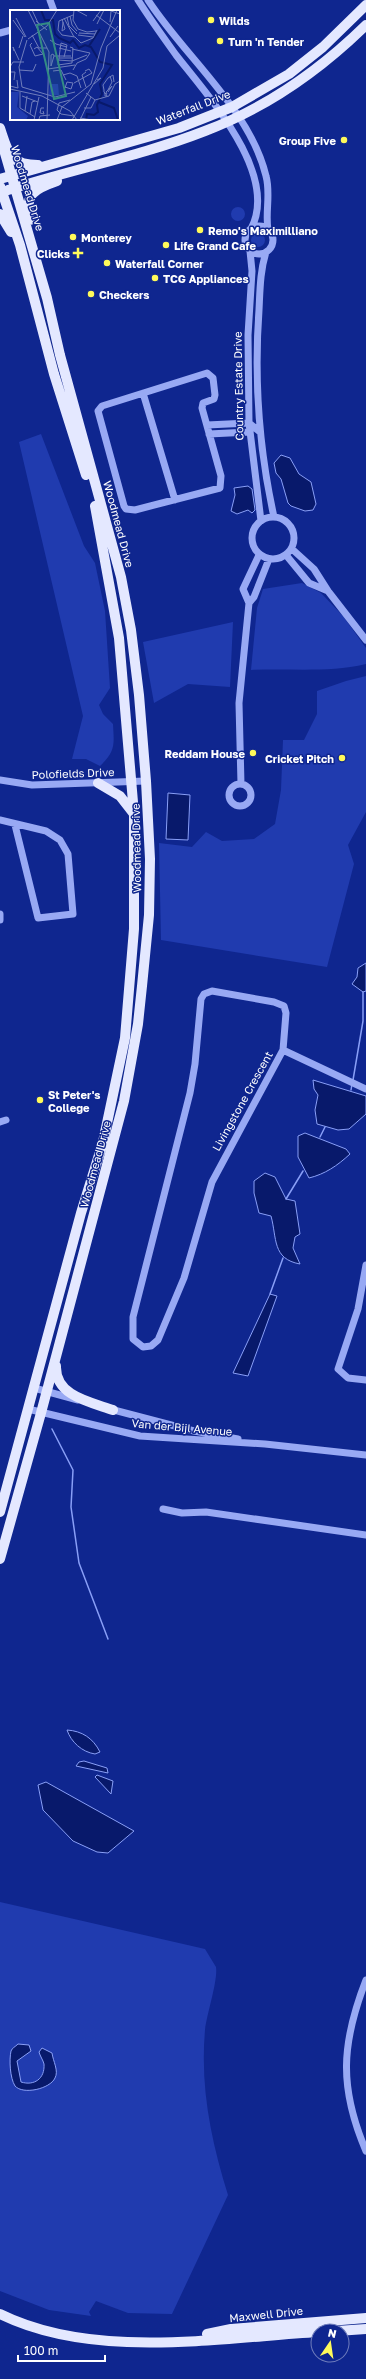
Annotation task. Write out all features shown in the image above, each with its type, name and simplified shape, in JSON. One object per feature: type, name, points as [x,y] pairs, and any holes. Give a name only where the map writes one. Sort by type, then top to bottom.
[{"type":"main road","name":"Waterfall Drive","points":[[0,179],[179,128],[232,106],[264,90],[289,74],[323,47],[366,5]]},
{"type":"main road","points":[[1,190],[14,188],[77,171],[190,137],[226,122],[272,99],[295,84],[332,57],[366,25]]},
{"type":"main road","points":[[0,128],[9,152],[17,162],[32,165],[57,163]]},
{"type":"main road","name":"Woodmead Drive","points":[[0,136],[14,188],[32,242],[121,577],[134,652],[146,781],[150,859],[149,915],[138,1024],[124,1101],[47,1392],[0,1559]]},
{"type":"main road","points":[[32,242],[28,205],[31,194],[45,185],[77,171]]},
{"type":"main road","name":"Woodmead Drive","points":[[0,1512],[81,1213],[103,1142],[125,1038],[134,929],[134,814],[132,782],[119,638],[97,514],[52,367],[20,245],[1,190]]},
{"type":"main road","points":[[0,214],[20,245]]},
{"type":"main road","points":[[98,783],[120,796],[134,814]]},
{"type":"main road","points":[[57,1354],[56,1374],[65,1390],[77,1397],[113,1410]]},
{"type":"main road","name":"Maxwell Drive","points":[[0,2314],[33,2327],[82,2339],[100,2341],[170,2341],[310,2332]]},
{"type":"main road","name":"Maxwell Drive","points":[[170,2341],[232,2329],[366,2318]]},
{"type":"main road","points":[[350,2330],[366,2329]]},
{"type":"street","points":[[50,0],[54,10]]},
{"type":"street","points":[[138,0],[220,111],[238,139],[254,178],[256,202],[255,220],[245,240],[250,251],[258,254],[266,252],[271,247],[272,240],[268,230],[269,189],[261,159],[232,106],[200,68],[148,0]]},
{"type":"street","points":[[0,33],[10,30]]},
{"type":"street","points":[[251,229],[260,227],[268,230]]},
{"type":"street","name":"Country Estate Drive","points":[[250,251],[252,264],[248,335],[250,427],[261,521]]},
{"type":"street","name":"Country Estate Drive","points":[[266,252],[263,262],[258,327],[259,420],[274,517]]},
{"type":"street","points":[[208,374],[213,378],[214,399],[202,405],[221,476],[222,486],[216,490],[135,510],[127,510],[124,506],[98,413],[102,406],[143,393],[208,374]]},
{"type":"street","points":[[143,393],[175,500]]},
{"type":"street","points":[[209,434],[250,427],[259,420]]},
{"type":"street","points":[[207,425],[250,427],[260,432]]},
{"type":"street","points":[[274,517],[282,519],[290,524],[294,532],[295,541],[292,549],[286,555],[278,559],[269,559],[259,555],[252,544],[252,537],[256,525],[261,521],[274,517]]},
{"type":"street","points":[[292,549],[314,569],[328,591],[366,640]]},
{"type":"street","points":[[241,784],[239,703],[249,603],[244,587],[259,555]]},
{"type":"street","points":[[286,555],[309,583],[328,591]]},
{"type":"street","points":[[249,603],[256,594],[269,559]]},
{"type":"street","name":"Polofields Drive","points":[[0,780],[32,785],[146,781]]},
{"type":"street","points":[[0,820],[15,825],[46,831],[60,840],[68,854],[73,914],[38,918],[15,825]]},
{"type":"street","points":[[0,914],[0,920]]},
{"type":"street","name":"Livingstone Crescent","points":[[212,991],[274,1002],[284,1006],[286,1013],[283,1050],[212,1182],[184,1278],[158,1340],[151,1346],[140,1346],[133,1339],[132,1317],[190,1093],[204,994],[212,991]]},
{"type":"street","points":[[283,1050],[366,1089]]},
{"type":"street","points":[[366,1265],[358,1309],[338,1369],[343,1376],[348,1378],[366,1380]]},
{"type":"street","name":"Van der Bijl Avenue","points":[[34,1388],[194,1431],[265,1444]]},
{"type":"street","name":"Van der Bijl Avenue","points":[[28,1409],[140,1436],[265,1444],[366,1455]]},
{"type":"street","points":[[163,1509],[182,1513],[206,1512],[366,1535]]},
{"type":"street","points":[[366,1980],[352,2017],[346,2058],[348,2098],[366,2152]]},
{"type":"shaded area","points":[[235,207],[241,207],[245,211],[245,217],[241,221],[235,221],[231,217],[231,211]]},
{"type":"shaded area","points":[[255,233],[261,233],[265,237],[265,243],[261,247],[255,247],[251,243],[251,237]]},
{"type":"shaded area","points":[[41,434],[84,546],[95,563],[105,611],[110,688],[99,705],[103,714],[113,724],[114,742],[109,756],[100,766],[86,759],[72,759],[83,716],[19,442]]},
{"type":"shaded area","points":[[281,455],[290,458],[299,474],[311,482],[316,504],[313,510],[305,511],[291,506],[288,503],[281,479],[276,473],[274,463]]},
{"type":"shaded area","points":[[248,486],[252,489],[255,510],[252,513],[248,510],[237,514],[231,511],[235,495],[234,488]]},
{"type":"shaded area","points":[[302,583],[321,593],[343,616],[366,648],[366,664],[352,667],[323,669],[251,670],[257,608],[263,589]]},
{"type":"shaded area","points":[[233,622],[230,687],[188,684],[154,703],[143,642]]},
{"type":"shaded area","points":[[366,676],[366,812],[348,845],[354,864],[327,967],[161,940],[159,843],[192,847],[206,832],[222,841],[254,839],[275,824],[281,790],[283,740],[304,740],[317,714],[317,691]]},
{"type":"shaded area","points":[[168,793],[190,795],[188,840],[166,839]]},
{"type":"shaded area","points":[[366,963],[366,991],[363,992],[352,984],[357,977],[358,968]]},
{"type":"shaded area","points":[[313,1080],[366,1096],[366,1114],[349,1129],[338,1130],[317,1124],[315,1110],[318,1095],[314,1089]]},
{"type":"shaded area","points":[[305,1133],[346,1149],[350,1154],[331,1169],[309,1178],[298,1157],[298,1136]]},
{"type":"shaded area","points":[[265,1173],[275,1177],[286,1199],[295,1201],[300,1234],[295,1237],[293,1248],[300,1264],[284,1257],[275,1240],[271,1216],[259,1213],[254,1193],[254,1181]]},
{"type":"shaded area","points":[[270,1294],[277,1296],[248,1376],[233,1373]]},
{"type":"shaded area","points":[[67,1730],[78,1732],[86,1736],[94,1743],[100,1752],[95,1754],[81,1749],[71,1739]]},
{"type":"shaded area","points":[[84,1761],[107,1768],[108,1773],[76,1766],[79,1762]]},
{"type":"shaded area","points":[[97,1775],[113,1781],[111,1794],[95,1777]]},
{"type":"shaded area","points":[[46,1782],[134,1831],[108,1853],[97,1852],[73,1841],[43,1810],[38,1785]]},
{"type":"shaded area","points":[[0,1902],[205,1949],[216,1967],[214,1989],[205,2030],[204,2073],[208,2114],[228,2195],[172,2314],[128,2313],[96,2301],[89,2312],[91,2316],[49,2310],[0,2291]]},
{"type":"shaded area","points":[[18,2044],[29,2045],[31,2051],[17,2061],[21,2082],[34,2082],[43,2074],[44,2064],[39,2052],[42,2048],[52,2053],[56,2075],[52,2082],[36,2090],[24,2090],[15,2086],[10,2069],[10,2055],[11,2050]]},
{"type":"waterway","points":[[353,1080],[363,1021],[363,992]]},
{"type":"waterway","points":[[351,1090],[352,1084]]},
{"type":"waterway","points":[[320,1137],[325,1127]]},
{"type":"waterway","points":[[286,1199],[303,1171]]},
{"type":"waterway","points":[[270,1294],[283,1258]]},
{"type":"waterway","points":[[52,1429],[73,1470],[71,1507],[79,1563],[108,1639]]},
{"type":"place","name":"Wilds","points":[[211,20]]},
{"type":"place","name":"Turn 'n Tender","points":[[220,41]]},
{"type":"place","name":"Group Five","points":[[344,140]]},
{"type":"place","name":"Remo's Maximilliano","points":[[200,230]]},
{"type":"place","name":"Monterey","points":[[73,237]]},
{"type":"place","name":"Life Grand Cafe","points":[[166,245]]},
{"type":"place","name":"Clicks","points":[[78,253]]},
{"type":"place","name":"Waterfall Corner","points":[[107,263]]},
{"type":"place","name":"TCG Appliances","points":[[155,278]]},
{"type":"place","name":"Checkers","points":[[91,294]]},
{"type":"place","name":"Reddam House","points":[[253,753]]},
{"type":"place","name":"Cricket Pitch","points":[[342,758]]},
{"type":"place","name":"St Peter's College","points":[[40,1100]]}]
